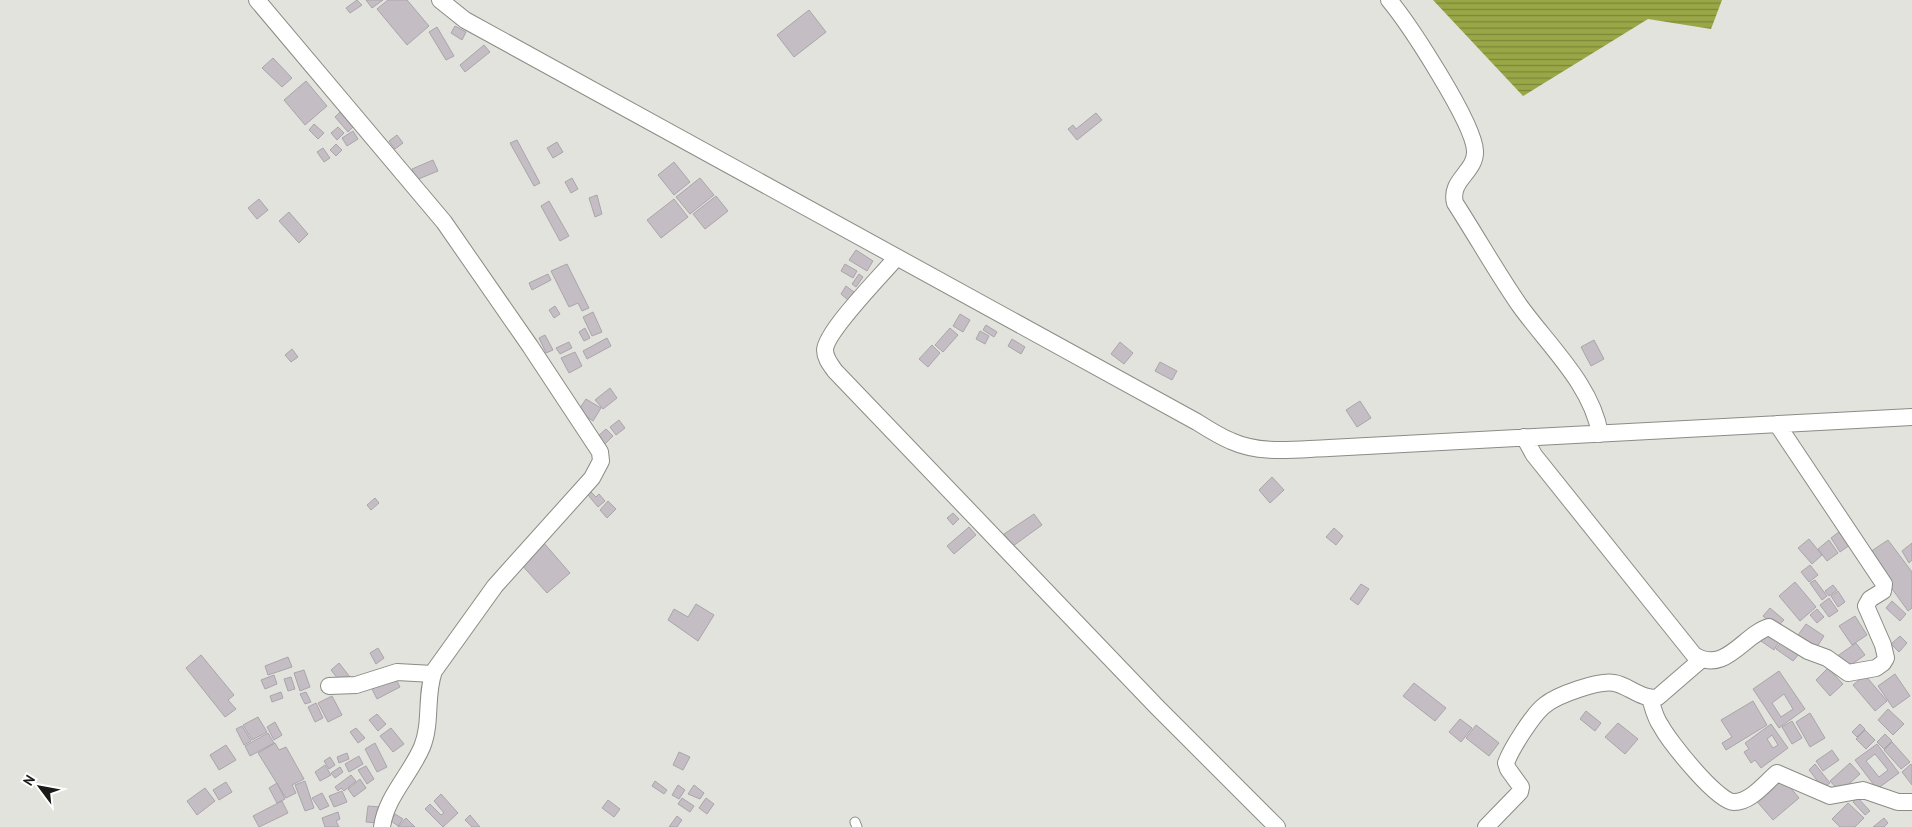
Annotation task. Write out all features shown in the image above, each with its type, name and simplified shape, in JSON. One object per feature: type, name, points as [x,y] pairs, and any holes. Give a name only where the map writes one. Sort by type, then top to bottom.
[{"type":"street","points":[[257,0],[444,222],[530,346],[600,452],[601,461],[598,470],[494,586],[433,674],[426,734],[421,749],[386,811],[382,827]]},
{"type":"street","points":[[440,0],[465,20],[1225,438],[1248,447],[1267,450],[1524,437],[1598,424],[1777,424],[1912,417]]},
{"type":"street","points":[[1389,0],[1432,63],[1473,144],[1472,162],[1454,190],[1455,203],[1521,306],[1562,358],[1598,424]]},
{"type":"street","points":[[896,258],[830,335],[825,352],[827,360],[835,371],[1143,693],[1278,827]]},
{"type":"street","points":[[1524,437],[1534,455],[1694,655],[1702,659],[1726,656],[1769,627],[1808,651],[1827,658],[1848,673],[1876,668],[1883,664],[1886,658],[1883,645],[1866,606],[1870,599],[1883,591],[1884,584],[1777,424]]},
{"type":"street","points":[[1486,827],[1520,792],[1521,787],[1506,763],[1545,705],[1560,697],[1606,682],[1620,684],[1650,698],[1662,694],[1702,659]]},
{"type":"street","points":[[329,686],[356,686],[397,672],[433,674]]},
{"type":"street","points":[[1650,698],[1656,718],[1666,735],[1716,793],[1728,801],[1734,802],[1749,798],[1778,773],[1830,796],[1863,790],[1898,802],[1912,802]]},
{"type":"shaded area","points":[[1433,0],[1722,0],[1711,29],[1648,19],[1523,96]]},
{"type":"building","points":[[357,0],[362,5],[350,13],[346,8]]},
{"type":"building","points":[[366,0],[383,0],[372,8]]},
{"type":"building","points":[[388,0],[407,0],[429,26],[407,45],[377,9]]},
{"type":"building","points":[[809,10],[826,32],[794,57],[777,35]]},
{"type":"building","points":[[455,26],[466,32],[462,40],[451,33]]},
{"type":"building","points":[[437,27],[454,56],[446,60],[429,32]]},
{"type":"building","points":[[484,45],[490,52],[465,72],[460,65]]},
{"type":"building","points":[[273,58],[292,78],[282,87],[262,68]]},
{"type":"building","points":[[306,81],[327,106],[305,125],[284,100]]},
{"type":"building","points":[[340,112],[353,127],[348,132],[335,117]]},
{"type":"building","points":[[1096,113],[1102,120],[1077,140],[1068,129],[1073,125],[1076,129]]},
{"type":"building","points":[[314,124],[324,133],[318,139],[309,130]]},
{"type":"building","points":[[338,127],[344,133],[337,140],[331,133]]},
{"type":"building","points":[[353,131],[358,139],[347,146],[342,138]]},
{"type":"building","points":[[397,135],[403,143],[395,149],[389,141]]},
{"type":"building","points":[[517,140],[540,183],[534,186],[510,143]]},
{"type":"building","points":[[557,142],[563,152],[553,158],[547,148]]},
{"type":"building","points":[[336,144],[342,150],[336,156],[330,150]]},
{"type":"building","points":[[323,148],[330,158],[324,162],[317,152]]},
{"type":"building","points":[[433,160],[438,171],[416,180],[412,169]]},
{"type":"building","points":[[674,162],[690,182],[674,195],[658,175]]},
{"type":"building","points":[[572,178],[578,189],[571,193],[565,182]]},
{"type":"building","points":[[700,178],[714,195],[690,214],[676,197]]},
{"type":"building","points":[[597,195],[602,214],[595,217],[589,198]]},
{"type":"building","points":[[716,196],[728,211],[705,229],[693,214]]},
{"type":"building","points":[[259,199],[268,210],[257,219],[248,208]]},
{"type":"building","points":[[674,199],[688,217],[661,238],[647,220]]},
{"type":"building","points":[[549,201],[569,236],[560,241],[541,206]]},
{"type":"building","points":[[289,212],[308,234],[299,243],[279,221]]},
{"type":"building","points":[[856,250],[873,261],[867,271],[849,260]]},
{"type":"building","points":[[567,264],[589,308],[582,311],[578,303],[569,307],[551,271]]},
{"type":"building","points":[[845,264],[857,271],[853,278],[841,271]]},
{"type":"building","points":[[548,274],[551,280],[532,290],[529,283]]},
{"type":"building","points":[[859,274],[863,277],[856,287],[852,284]]},
{"type":"building","points":[[846,286],[854,292],[848,300],[841,294]]},
{"type":"building","points":[[555,306],[560,314],[554,318],[549,310]]},
{"type":"building","points":[[593,312],[602,332],[592,336],[583,317]]},
{"type":"building","points":[[960,314],[970,320],[963,332],[953,326]]},
{"type":"building","points":[[986,325],[997,332],[994,337],[983,330]]},
{"type":"building","points":[[585,328],[590,338],[584,341],[579,332]]},
{"type":"building","points":[[950,328],[958,335],[943,352],[935,345]]},
{"type":"building","points":[[980,331],[989,336],[985,344],[976,339]]},
{"type":"building","points":[[545,335],[553,350],[546,353],[539,338]]},
{"type":"building","points":[[607,338],[611,346],[587,359],[583,351]]},
{"type":"building","points":[[1012,339],[1025,347],[1021,354],[1008,346]]},
{"type":"building","points":[[1594,340],[1604,359],[1591,366],[1581,347]]},
{"type":"building","points":[[569,342],[572,348],[560,354],[556,348]]},
{"type":"building","points":[[1120,342],[1133,353],[1124,364],[1111,354]]},
{"type":"building","points":[[932,345],[940,353],[928,367],[919,359]]},
{"type":"building","points":[[292,349],[298,357],[291,362],[285,355]]},
{"type":"building","points":[[575,352],[582,366],[569,373],[561,358]]},
{"type":"building","points":[[1160,362],[1177,371],[1172,380],[1155,371]]},
{"type":"building","points":[[610,388],[617,398],[603,409],[595,400]]},
{"type":"building","points":[[586,399],[601,408],[593,421],[578,411]]},
{"type":"building","points":[[1360,401],[1371,418],[1357,427],[1346,410]]},
{"type":"building","points":[[619,420],[625,428],[616,435],[610,427]]},
{"type":"building","points":[[606,429],[613,436],[604,445],[597,437]]},
{"type":"building","points":[[1272,477],[1284,490],[1270,503],[1259,490]]},
{"type":"building","points":[[591,492],[596,497],[599,494],[605,501],[598,507],[588,495]]},
{"type":"building","points":[[375,498],[379,503],[371,510],[367,505]]},
{"type":"building","points":[[608,501],[616,509],[607,518],[600,510]]},
{"type":"building","points":[[953,513],[959,519],[953,525],[947,518]]},
{"type":"building","points":[[1034,514],[1042,525],[1013,546],[1004,534]]},
{"type":"building","points":[[969,527],[976,535],[954,554],[947,546]]},
{"type":"building","points":[[1334,528],[1343,536],[1336,545],[1326,537]]},
{"type":"building","points":[[1844,528],[1854,542],[1840,552],[1831,538]]},
{"type":"building","points":[[1809,539],[1822,555],[1812,564],[1798,548]]},
{"type":"building","points":[[1829,540],[1838,553],[1827,561],[1818,549]]},
{"type":"building","points":[[1888,540],[1912,572],[1912,608],[1908,611],[1867,554]]},
{"type":"building","points":[[543,542],[570,573],[547,593],[520,563]]},
{"type":"building","points":[[1912,543],[1912,560],[1909,563],[1902,551]]},
{"type":"building","points":[[1810,565],[1818,575],[1809,582],[1801,572]]},
{"type":"building","points":[[1815,580],[1827,596],[1822,600],[1810,583]]},
{"type":"building","points":[[1795,582],[1816,607],[1800,621],[1779,596]]},
{"type":"building","points":[[1361,584],[1369,589],[1358,605],[1350,599]]},
{"type":"building","points":[[1833,585],[1837,590],[1829,596],[1825,591]]},
{"type":"building","points":[[1838,591],[1845,602],[1838,607],[1831,596]]},
{"type":"building","points":[[1829,598],[1838,611],[1829,617],[1820,605]]},
{"type":"building","points":[[1892,601],[1906,614],[1900,621],[1886,608]]},
{"type":"building","points":[[696,604],[714,615],[698,641],[668,620],[674,609],[688,617]]},
{"type":"building","points":[[1770,608],[1784,620],[1776,628],[1763,616]]},
{"type":"building","points":[[1817,609],[1824,617],[1817,623],[1810,615]]},
{"type":"building","points":[[1855,616],[1867,635],[1852,645],[1839,626]]},
{"type":"building","points":[[1806,624],[1824,636],[1815,650],[1796,638]]},
{"type":"building","points":[[1764,629],[1780,640],[1774,650],[1758,639]]},
{"type":"building","points":[[1900,636],[1907,643],[1899,652],[1891,644]]},
{"type":"building","points":[[1782,641],[1799,654],[1793,661],[1776,649]]},
{"type":"building","points":[[1856,643],[1865,655],[1845,669],[1836,657]]},
{"type":"building","points":[[378,648],[384,658],[376,664],[370,653]]},
{"type":"building","points":[[201,655],[234,695],[228,700],[236,709],[225,717],[186,668]]},
{"type":"building","points":[[288,657],[292,667],[268,675],[265,666]]},
{"type":"building","points":[[339,663],[350,677],[342,684],[331,670]]},
{"type":"building","points":[[1828,668],[1843,684],[1830,696],[1816,680]]},
{"type":"building","points":[[304,670],[310,687],[300,691],[294,673]]},
{"type":"building","points":[[1779,671],[1805,709],[1779,728],[1753,689]],"holes":[[[1784,694],[1793,709],[1781,717],[1772,703]]]},
{"type":"building","points":[[1895,674],[1910,696],[1893,708],[1878,686]]},
{"type":"building","points":[[274,675],[277,684],[265,689],[261,680]]},
{"type":"building","points":[[1865,675],[1887,701],[1875,711],[1853,685]]},
{"type":"building","points":[[291,677],[295,689],[288,691],[284,679]]},
{"type":"building","points":[[395,677],[400,687],[377,699],[372,689]]},
{"type":"building","points":[[1414,683],[1446,708],[1435,721],[1403,696]]},
{"type":"building","points":[[281,692],[283,698],[272,702],[270,696]]},
{"type":"building","points":[[306,692],[311,702],[305,704],[300,694]]},
{"type":"building","points":[[332,696],[342,715],[328,722],[318,703]]},
{"type":"building","points":[[1753,701],[1767,725],[1726,750],[1722,743],[1732,737],[1721,720]]},
{"type":"building","points":[[316,703],[323,718],[315,722],[308,707]]},
{"type":"building","points":[[1888,709],[1904,724],[1893,735],[1878,720]]},
{"type":"building","points":[[1586,711],[1601,723],[1595,731],[1580,719]]},
{"type":"building","points":[[1810,713],[1825,738],[1810,747],[1796,722]]},
{"type":"building","points":[[377,714],[386,724],[378,731],[369,720]]},
{"type":"building","points":[[258,717],[267,732],[252,740],[243,725]]},
{"type":"building","points":[[1460,719],[1472,728],[1461,742],[1449,732]]},
{"type":"building","points":[[1792,721],[1802,738],[1792,744],[1782,727]]},
{"type":"building","points":[[275,722],[282,735],[274,740],[267,727]]},
{"type":"building","points":[[1618,723],[1638,739],[1625,754],[1605,737]]},
{"type":"building","points":[[1771,724],[1788,748],[1761,768],[1755,760],[1751,763],[1744,752],[1749,749],[1745,743]],"holes":[[[1772,735],[1778,745],[1773,748],[1767,739]]]},
{"type":"building","points":[[1860,724],[1865,729],[1857,737],[1852,732]]},
{"type":"building","points":[[1476,725],[1499,743],[1489,756],[1466,738]]},
{"type":"building","points":[[242,726],[251,741],[244,745],[236,729]]},
{"type":"building","points":[[356,728],[365,738],[358,743],[350,732]]},
{"type":"building","points":[[391,728],[404,744],[393,752],[380,736]]},
{"type":"building","points":[[1865,730],[1875,740],[1866,749],[1856,739]]},
{"type":"building","points":[[268,733],[274,743],[250,756],[245,746]]},
{"type":"building","points":[[1885,734],[1892,741],[1884,749],[1877,742]]},
{"type":"building","points":[[1892,742],[1910,762],[1901,769],[1884,750]]},
{"type":"building","points":[[275,743],[279,750],[286,747],[304,779],[292,785],[296,793],[286,798],[258,753]]},
{"type":"building","points":[[375,743],[387,767],[377,772],[365,749]]},
{"type":"building","points":[[1877,744],[1899,773],[1877,789],[1855,760]],"holes":[[[1875,754],[1888,770],[1879,777],[1866,761]]]},
{"type":"building","points":[[226,745],[236,760],[219,770],[210,755]]},
{"type":"building","points":[[1832,750],[1839,760],[1823,771],[1816,761]]},
{"type":"building","points":[[679,752],[690,757],[683,770],[673,765]]},
{"type":"building","points":[[347,753],[349,759],[339,763],[337,757]]},
{"type":"building","points":[[359,756],[363,764],[349,772],[345,764]]},
{"type":"building","points":[[330,757],[335,765],[329,769],[324,761]]},
{"type":"building","points":[[1850,763],[1860,774],[1840,792],[1830,781]]},
{"type":"building","points":[[1815,764],[1830,783],[1823,788],[1809,770]]},
{"type":"building","points":[[1911,764],[1912,766],[1912,785],[1902,772]]},
{"type":"building","points":[[325,765],[331,775],[320,781],[315,772]]},
{"type":"building","points":[[366,766],[374,779],[367,784],[358,770]]},
{"type":"building","points":[[340,767],[343,772],[335,778],[331,773]]},
{"type":"building","points":[[351,775],[356,781],[344,791],[341,788],[338,791],[335,787]]},
{"type":"building","points":[[1780,775],[1799,798],[1773,820],[1754,798]]},
{"type":"building","points":[[360,779],[366,788],[354,797],[348,789]]},
{"type":"building","points":[[305,781],[314,808],[305,811],[295,785]]},
{"type":"building","points":[[655,781],[667,790],[664,794],[652,786]]},
{"type":"building","points":[[226,782],[232,792],[219,800],[213,790]]},
{"type":"building","points":[[277,783],[285,799],[277,803],[269,788]]},
{"type":"building","points":[[678,785],[685,790],[679,799],[672,795]]},
{"type":"building","points":[[694,785],[704,793],[700,799],[688,794]]},
{"type":"building","points":[[205,788],[215,801],[197,815],[187,801]]},
{"type":"building","points":[[342,791],[347,802],[334,807],[329,796]]},
{"type":"building","points":[[322,793],[329,806],[320,810],[312,798]]},
{"type":"building","points":[[441,794],[458,813],[443,827],[425,809],[430,804],[441,815],[444,813],[434,801]]},
{"type":"building","points":[[1857,797],[1870,811],[1865,815],[1853,802]]},
{"type":"building","points":[[682,798],[694,806],[690,812],[678,804]]},
{"type":"building","points":[[706,798],[714,804],[707,814],[699,808]]},
{"type":"building","points":[[608,800],[620,809],[614,817],[602,808]]},
{"type":"building","points":[[282,801],[288,813],[259,827],[253,816]]},
{"type":"building","points":[[1848,803],[1864,818],[1855,827],[1840,827],[1832,819]]},
{"type":"building","points":[[368,806],[380,807],[378,823],[366,822]]},
{"type":"building","points":[[338,812],[340,819],[336,821],[339,827],[325,827],[322,818]]},
{"type":"building","points":[[395,814],[403,819],[398,826],[391,821]]},
{"type":"building","points":[[470,815],[480,827],[472,827],[465,820]]},
{"type":"building","points":[[677,816],[682,820],[677,827],[669,827]]},
{"type":"building","points":[[406,818],[415,827],[398,827]]},
{"type":"building","points":[[1884,818],[1888,823],[1884,827],[1873,827]]}]
